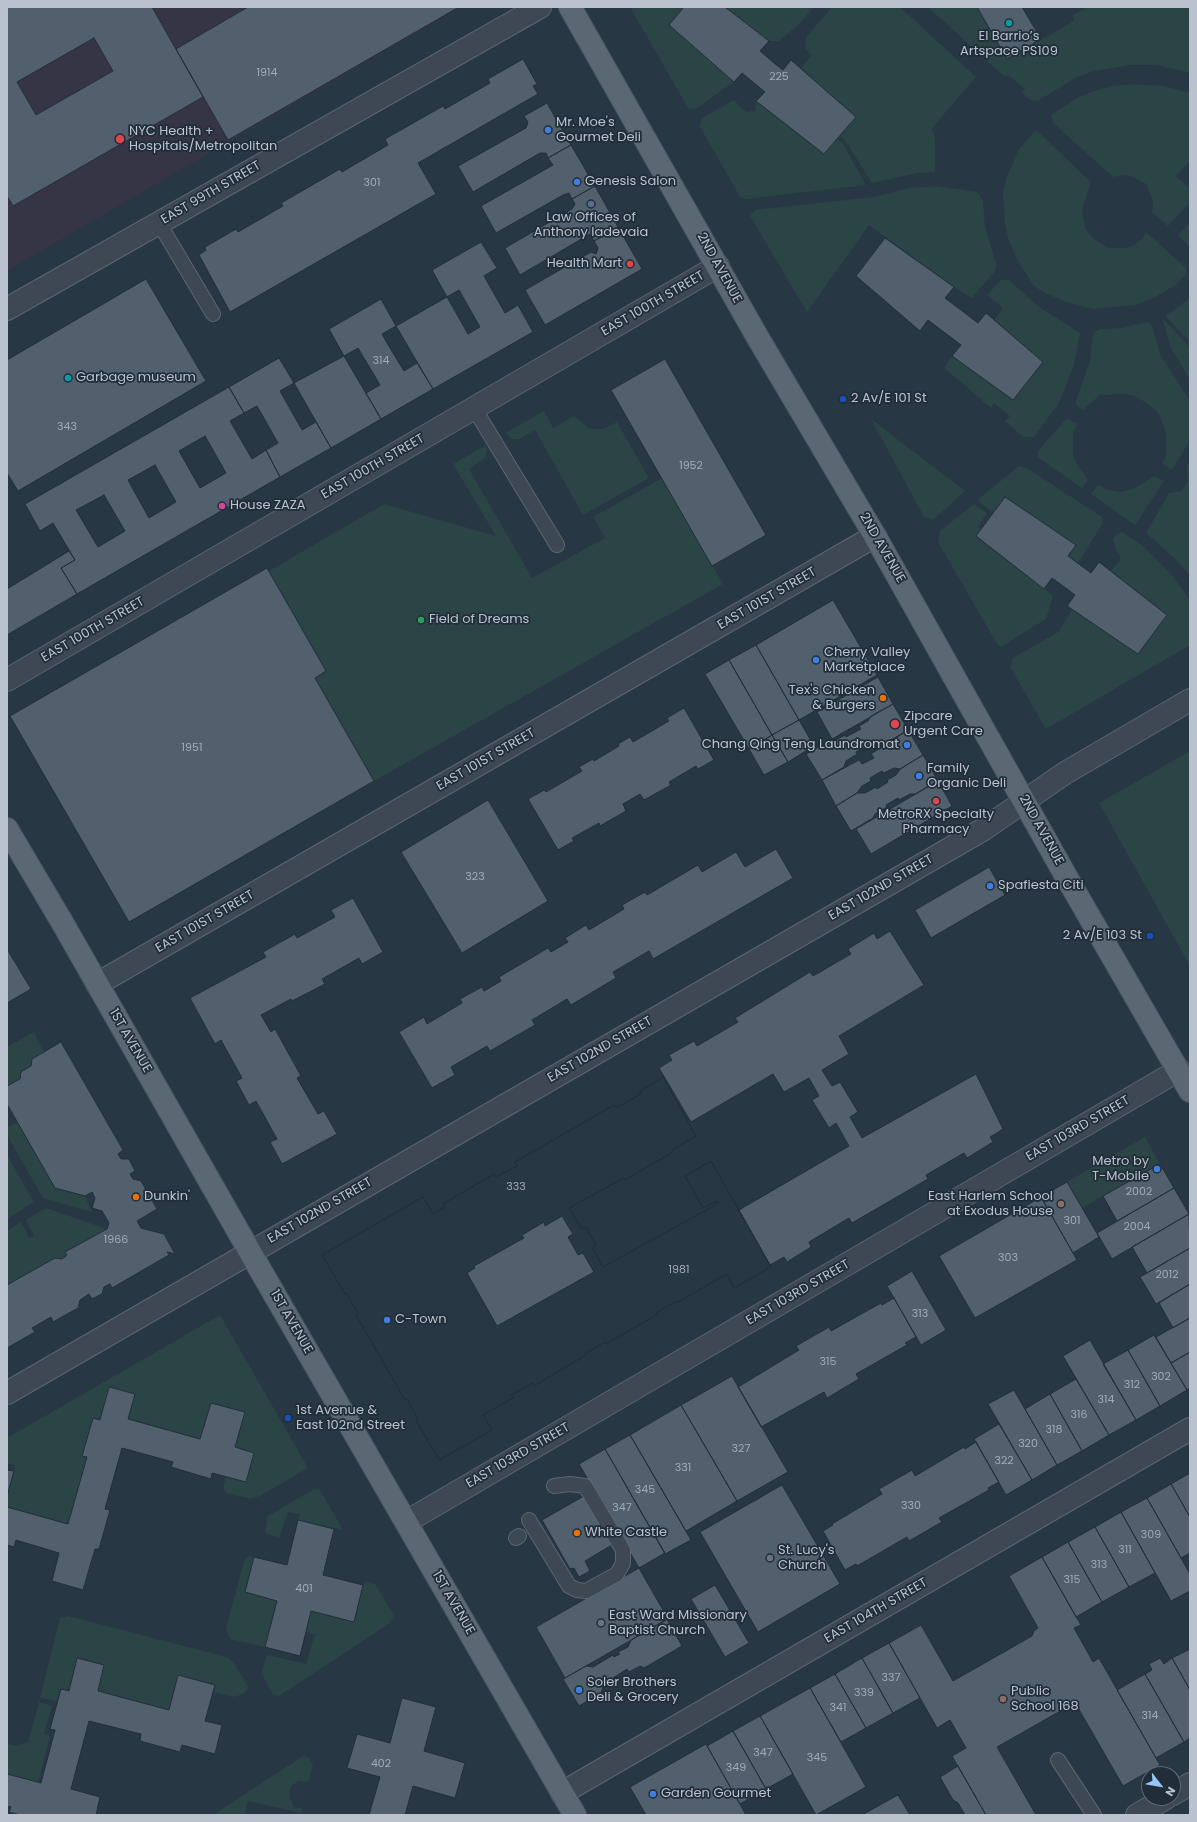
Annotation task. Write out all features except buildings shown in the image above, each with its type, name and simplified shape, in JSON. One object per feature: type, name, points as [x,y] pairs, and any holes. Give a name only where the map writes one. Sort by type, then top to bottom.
[{"type":"main road","name":"2ND AVENUE","points":[[570,7],[758,338],[875,536],[1024,800],[1184,1067],[1190,1091]]},
{"type":"main road","name":"1ST AVENUE","points":[[7,829],[575,1815]]},
{"type":"street","name":"EAST 99TH STREET","points":[[7,309],[540,7]]},
{"type":"street","name":"EAST 100TH STREET","points":[[7,680],[718,266]]},
{"type":"street","name":"EAST 101ST STREET","points":[[97,984],[875,536]]},
{"type":"street","name":"EAST 102ND STREET","points":[[7,1393],[984,829],[1065,773],[1190,700]]},
{"type":"street","name":"EAST 103RD STREET","points":[[406,1522],[1184,1067]]},
{"type":"street","name":"EAST 104TH STREET","points":[[562,1793],[1190,1429]]},
{"type":"street","points":[[1181,1789],[1190,1784]]},
{"type":"street","points":[[1136,1815],[1152,1806]]},
{"type":"lane","points":[[159,223],[213,314]]},
{"type":"lane","points":[[474,408],[557,545]]},
{"type":"lane","points":[[529,1520],[569,1586],[577,1590],[586,1591],[617,1574],[623,1563],[623,1550],[585,1486],[570,1484],[554,1486]]},
{"type":"lane","points":[[1058,1760],[1094,1815]]},
{"type":"shaded area","name":"NYC Health + Hospitals/Metropolitan","points":[[7,7],[461,7],[7,271]]},
{"type":"green space","points":[[630,7],[684,7],[669,25],[734,82],[696,109],[688,108]]},
{"type":"green space","points":[[725,7],[814,7],[798,25],[779,41],[769,41]]},
{"type":"green space","points":[[832,7],[900,7],[976,77],[932,128],[935,139],[935,172],[917,173],[872,183],[847,143],[840,136],[855,116],[801,68],[812,55],[805,49],[806,37]]},
{"type":"green space","points":[[928,7],[977,7],[1007,59],[1074,21],[1073,15],[1088,7],[1190,7],[1190,73],[1156,65],[1130,65],[1094,71],[1075,78],[1038,101],[1030,100],[1022,93],[1025,89],[1008,75],[1005,77]]},
{"type":"green space","points":[[1133,84],[1164,86],[1190,93],[1190,161],[1176,176],[1190,189],[1190,202],[1168,226],[1152,212],[1153,201],[1146,184],[1135,178],[1123,175],[1113,177],[1053,123],[1051,115],[1079,97],[1094,91],[1111,86]]},
{"type":"green space","points":[[734,100],[746,112],[755,111],[756,101],[824,154],[837,138],[843,144],[866,185],[746,199],[740,197],[700,127],[702,118]]},
{"type":"green space","points":[[1036,130],[1091,182],[1082,209],[1085,228],[1094,239],[1109,248],[1126,248],[1135,245],[1142,239],[1146,232],[1186,268],[1186,274],[1177,284],[1157,296],[1136,305],[1093,309],[1066,302],[1043,292],[1033,285],[1018,261],[1009,241],[1005,225],[1003,193],[1006,179],[1019,149]]},
{"type":"green space","points":[[937,186],[977,192],[983,201],[985,227],[996,264],[995,271],[972,298],[954,287],[869,225],[807,312],[750,216],[755,210],[873,197],[910,188]]},
{"type":"green space","points":[[1190,223],[1190,247],[1178,235]]},
{"type":"green space","points":[[1001,280],[1009,280],[1039,307],[1080,333],[1074,365],[1059,403],[1034,437],[1023,437],[1005,421],[1010,416],[994,403],[991,408],[944,368],[952,356],[1013,400],[1043,362],[994,320],[1003,308],[987,295]]},
{"type":"green space","points":[[1190,298],[1190,342],[1165,316]]},
{"type":"green space","points":[[1162,318],[1190,347],[1190,380],[1170,346]]},
{"type":"green space","points":[[1148,322],[1152,325],[1160,354],[1190,401],[1190,440],[1172,470],[1162,464],[1166,456],[1166,433],[1158,413],[1148,404],[1135,396],[1123,394],[1100,395],[1083,410],[1075,404],[1090,360],[1093,333],[1100,329],[1121,328]]},
{"type":"green space","points":[[544,411],[553,428],[574,416],[590,429],[603,429],[617,422],[649,478],[583,515],[535,430],[519,439],[512,439],[506,433]]},
{"type":"green space","points":[[1067,418],[1078,424],[1073,432],[1073,453],[1076,463],[1088,480],[1082,488],[1037,457],[1038,451]]},
{"type":"green space","points":[[871,419],[965,491],[933,520],[924,517]]},
{"type":"green space","name":"Field of Dreams","points":[[486,445],[487,450],[484,459],[469,469],[532,578],[605,538],[593,517],[662,478],[723,584],[374,781],[315,678],[326,671],[269,571],[384,504],[496,536],[453,464]]},
{"type":"green space","points":[[1190,460],[1190,575],[1174,558],[1146,533],[1169,493],[1182,491],[1188,480],[1187,465]]},
{"type":"green space","points":[[1019,466],[1027,468],[1102,517],[1103,523],[1078,563],[1068,556],[1076,545],[1005,498],[993,513],[977,500]]},
{"type":"green space","points":[[1154,476],[1164,481],[1135,525],[1091,494],[1098,485],[1106,489],[1120,492],[1133,489]]},
{"type":"green space","points":[[974,504],[987,513],[978,527],[981,529],[976,536],[1053,596],[1046,619],[1001,647],[997,644],[938,542],[940,531]]},
{"type":"green space","points":[[1122,532],[1142,545],[1171,574],[1190,600],[1190,645],[1046,729],[1010,667],[1013,658],[1058,632],[1072,610],[1138,654],[1167,615],[1111,571],[1120,560],[1120,554],[1116,551],[1113,539],[1116,534]]},
{"type":"green space","points":[[1190,751],[1190,966],[1099,803]]},
{"type":"green space","points":[[34,1032],[44,1052],[32,1059],[31,1066],[21,1072],[20,1079],[7,1086],[7,1047]]},
{"type":"green space","points":[[17,1122],[55,1188],[85,1196],[92,1212],[43,1198],[7,1135],[7,1127]]},
{"type":"green space","points":[[1145,1137],[1160,1164],[1082,1208],[1067,1182]]},
{"type":"green space","points":[[7,1155],[34,1202],[7,1219]]},
{"type":"green space","points":[[46,1208],[107,1229],[65,1252],[67,1255],[62,1259],[55,1258],[7,1285],[7,1231],[21,1222],[29,1238],[34,1236],[26,1220]]},
{"type":"green space","points":[[220,1315],[308,1468],[260,1496],[251,1499],[226,1493],[223,1488],[226,1477],[246,1482],[254,1453],[235,1447],[245,1412],[211,1403],[200,1439],[128,1419],[135,1394],[109,1387],[100,1420],[93,1418],[82,1456],[87,1457],[68,1524],[7,1507],[7,1496],[15,1465],[7,1463],[7,1438]]},
{"type":"green space","points":[[314,1489],[320,1490],[343,1530],[298,1520],[300,1514],[288,1512],[279,1538],[265,1533],[268,1516]]},
{"type":"green space","points":[[249,1556],[254,1557],[245,1592],[277,1601],[265,1647],[230,1639],[226,1628],[244,1561]]},
{"type":"green space","points":[[366,1581],[375,1584],[394,1615],[390,1623],[279,1696],[273,1694],[261,1673],[267,1655],[306,1664],[315,1634],[306,1632],[311,1611],[354,1622],[363,1585]]},
{"type":"green space","points":[[68,1616],[227,1657],[233,1662],[249,1688],[243,1694],[234,1697],[213,1692],[215,1685],[179,1675],[169,1710],[98,1691],[104,1665],[77,1658],[69,1691],[61,1689],[57,1701],[40,1698],[60,1618]]},
{"type":"green space","points":[[39,1702],[52,1706],[44,1734],[50,1736],[38,1782],[7,1774],[7,1744],[17,1746],[28,1742]]},
{"type":"green space","points":[[303,1756],[309,1758],[313,1765],[308,1782],[299,1781],[291,1786],[289,1796],[294,1807],[302,1808],[301,1813],[248,1801],[245,1815],[213,1815]]},
{"type":"place","name":"El Barrio’s Artspace PS109","points":[[1009,23]]},
{"type":"place","name":"Mr. Moe's Gourmet Deli","points":[[548,130]]},
{"type":"place","name":"NYC Health + Hospitals/Metropolitan","points":[[120,139]]},
{"type":"place","name":"Genesis Salon","points":[[577,182]]},
{"type":"place","name":"Law Offices of Anthony Iadevaia","points":[[591,204]]},
{"type":"place","name":"Health Mart","points":[[630,264]]},
{"type":"place","name":"Garbage museum","points":[[68,378]]},
{"type":"place","name":"2 Av/E 101 St","points":[[843,399]]},
{"type":"place","name":"House ZAZA","points":[[222,506]]},
{"type":"place","name":"Field of Dreams","points":[[421,620]]},
{"type":"place","name":"Cherry Valley Marketplace","points":[[816,660]]},
{"type":"place","name":"Tex's Chicken & Burgers","points":[[883,698]]},
{"type":"place","name":"Zipcare Urgent Care","points":[[895,724]]},
{"type":"place","name":"Chang Qing Teng Laundromat","points":[[907,745]]},
{"type":"place","name":"Family Organic Deli","points":[[919,776]]},
{"type":"place","name":"MetroRX Specialty Pharmacy","points":[[936,801]]},
{"type":"place","name":"Spafiesta Citi","points":[[990,886]]},
{"type":"place","name":"2 Av/E 103 St","points":[[1150,936]]},
{"type":"place","name":"Metro by T-Mobile","points":[[1157,1169]]},
{"type":"place","name":"Dunkin'","points":[[136,1197]]},
{"type":"place","name":"East Harlem School at Exodus House","points":[[1061,1204]]},
{"type":"place","name":"C-Town","points":[[387,1320]]},
{"type":"place","name":"1st Avenue & East 102nd Street","points":[[288,1418]]},
{"type":"place","name":"White Castle","points":[[577,1533]]},
{"type":"place","name":"St. Lucy's Church","points":[[770,1558]]},
{"type":"place","name":"East Ward Missionary Baptist Church","points":[[601,1623]]},
{"type":"place","name":"Soler Brothers Deli & Grocery","points":[[579,1690]]},
{"type":"place","name":"Public School 168","points":[[1003,1699]]},
{"type":"place","name":"Garden Gourmet","points":[[653,1794]]}]
